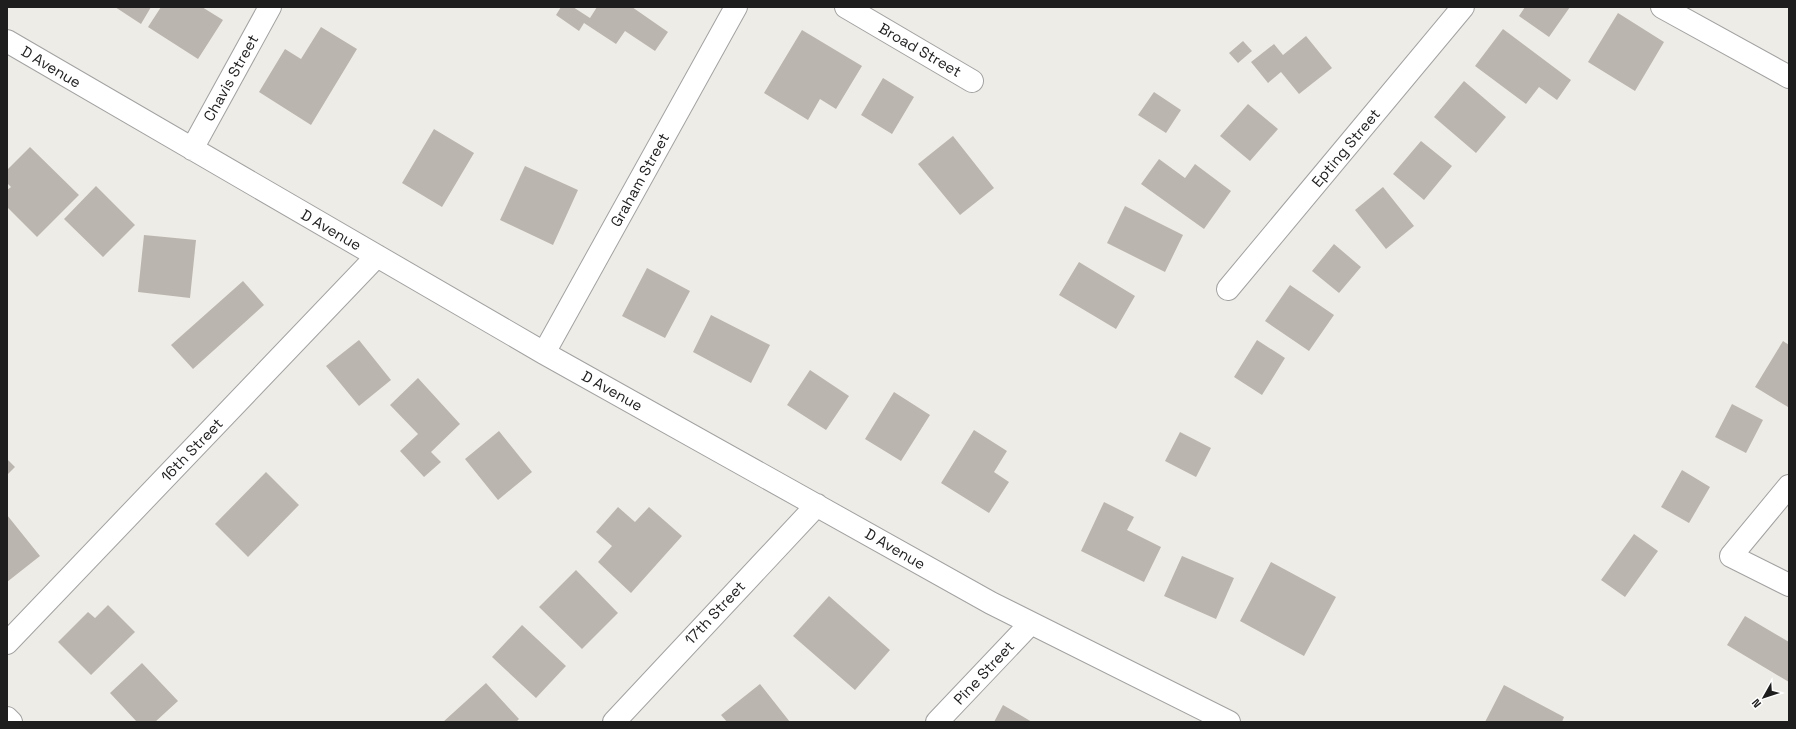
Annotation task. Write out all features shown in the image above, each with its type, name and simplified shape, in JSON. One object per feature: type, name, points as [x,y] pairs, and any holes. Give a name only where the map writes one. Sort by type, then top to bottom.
[{"type":"street","name":"Chavis Street","points":[[192,149],[270,7]]},
{"type":"street","name":"Graham Street","points":[[544,353],[736,7]]},
{"type":"street","name":"Broad Street","points":[[846,7],[972,81]]},
{"type":"street","name":"Epting Street","points":[[1228,289],[1463,7]]},
{"type":"street","points":[[1662,7],[1789,77]]},
{"type":"street","name":"D Avenue","points":[[7,41],[544,353],[991,603],[1228,722]]},
{"type":"street","name":"16th Street","points":[[7,643],[377,256]]},
{"type":"street","points":[[1789,486],[1731,556],[1789,585]]},
{"type":"street","name":"17th Street","points":[[614,722],[817,505]]},
{"type":"street","name":"Pine Street","points":[[937,722],[1031,623]]},
{"type":"street","points":[[7,718],[11,722]]},
{"type":"building","points":[[115,7],[151,7],[141,24]]},
{"type":"building","points":[[161,7],[202,7],[223,20],[198,59],[148,27]]},
{"type":"building","points":[[561,7],[573,7],[590,18],[597,7],[632,7],[668,32],[655,51],[625,31],[616,44],[584,23],[579,31],[556,15]]},
{"type":"building","points":[[1525,7],[1570,7],[1549,37],[1519,16]]},
{"type":"building","points":[[1618,13],[1664,42],[1635,91],[1588,62]]},
{"type":"building","points":[[321,27],[357,49],[311,125],[259,92],[285,49],[301,59]]},
{"type":"building","points":[[1503,29],[1571,80],[1557,100],[1539,87],[1526,104],[1475,66]]},
{"type":"building","points":[[802,30],[862,66],[836,109],[820,99],[808,120],[764,93]]},
{"type":"building","points":[[1306,36],[1332,68],[1299,94],[1281,72],[1268,83],[1251,62],[1274,44],[1283,55]]},
{"type":"building","points":[[1243,41],[1252,51],[1238,63],[1229,53]]},
{"type":"building","points":[[883,78],[914,97],[892,134],[861,115]]},
{"type":"building","points":[[1464,81],[1506,117],[1476,153],[1434,117]]},
{"type":"building","points":[[1154,92],[1181,110],[1166,133],[1138,115]]},
{"type":"building","points":[[1248,104],[1278,129],[1250,161],[1220,136]]},
{"type":"building","points":[[434,129],[474,153],[442,207],[402,183]]},
{"type":"building","points":[[953,136],[994,188],[960,215],[918,164]]},
{"type":"building","points":[[1421,141],[1452,166],[1424,200],[1393,174]]},
{"type":"building","points":[[30,147],[79,195],[37,237],[7,207],[7,190],[11,187],[7,183],[7,170]]},
{"type":"building","points":[[1159,159],[1185,178],[1195,164],[1231,191],[1204,229],[1141,184]]},
{"type":"building","points":[[525,166],[578,190],[553,245],[500,220]]},
{"type":"building","points":[[96,186],[135,225],[103,257],[64,219]]},
{"type":"building","points":[[1383,187],[1414,226],[1386,249],[1355,210]]},
{"type":"building","points":[[1125,206],[1183,235],[1165,272],[1107,243]]},
{"type":"building","points":[[144,235],[196,240],[190,298],[138,292]]},
{"type":"building","points":[[1334,244],[1361,267],[1339,293],[1312,271]]},
{"type":"building","points":[[1079,262],[1135,296],[1116,329],[1059,295]]},
{"type":"building","points":[[647,268],[690,291],[665,338],[622,316]]},
{"type":"building","points":[[243,281],[264,305],[193,369],[171,345]]},
{"type":"building","points":[[1290,285],[1334,315],[1309,351],[1265,321]]},
{"type":"building","points":[[711,315],[770,345],[751,383],[693,352]]},
{"type":"building","points":[[359,340],[391,380],[359,406],[326,366]]},
{"type":"building","points":[[1257,340],[1285,358],[1262,395],[1234,377]]},
{"type":"building","points":[[1783,341],[1789,345],[1788,407],[1755,387]]},
{"type":"building","points":[[810,370],[849,396],[826,430],[787,405]]},
{"type":"building","points":[[418,378],[460,424],[431,452],[441,462],[424,477],[400,451],[418,434],[390,405]]},
{"type":"building","points":[[894,392],[930,415],[901,461],[865,439]]},
{"type":"building","points":[[1732,404],[1763,420],[1746,453],[1715,437]]},
{"type":"building","points":[[974,430],[1007,451],[994,472],[1009,482],[989,513],[941,483]]},
{"type":"building","points":[[499,431],[532,472],[498,500],[465,459]]},
{"type":"building","points":[[1180,432],[1211,448],[1196,477],[1165,461]]},
{"type":"building","points":[[7,459],[15,467],[7,475]]},
{"type":"building","points":[[1682,470],[1710,487],[1689,523],[1661,507]]},
{"type":"building","points":[[266,472],[299,505],[248,557],[215,524]]},
{"type":"building","points":[[1104,502],[1134,517],[1127,530],[1161,547],[1144,582],[1081,551]]},
{"type":"building","points":[[618,507],[635,522],[649,507],[682,536],[631,593],[598,562],[612,546],[596,532]]},
{"type":"building","points":[[7,515],[40,556],[7,582]]},
{"type":"building","points":[[1634,534],[1658,551],[1625,597],[1601,580]]},
{"type":"building","points":[[1182,556],[1234,578],[1216,619],[1164,596]]},
{"type":"building","points":[[1271,562],[1336,597],[1304,656],[1240,621]]},
{"type":"building","points":[[576,570],[618,613],[582,649],[539,607]]},
{"type":"building","points":[[829,596],[890,650],[855,690],[793,636]]},
{"type":"building","points":[[108,605],[135,632],[91,675],[58,642],[88,612],[95,618]]},
{"type":"building","points":[[1745,616],[1789,642],[1789,682],[1727,645]]},
{"type":"building","points":[[522,625],[566,666],[536,698],[492,657]]},
{"type":"building","points":[[142,663],[178,701],[155,722],[137,722],[110,693]]},
{"type":"building","points":[[486,683],[519,719],[516,722],[443,722]]},
{"type":"building","points":[[760,684],[790,722],[727,722],[721,715]]},
{"type":"building","points":[[1504,685],[1564,717],[1562,722],[1485,722]]},
{"type":"building","points":[[1003,705],[1032,722],[994,722]]}]
